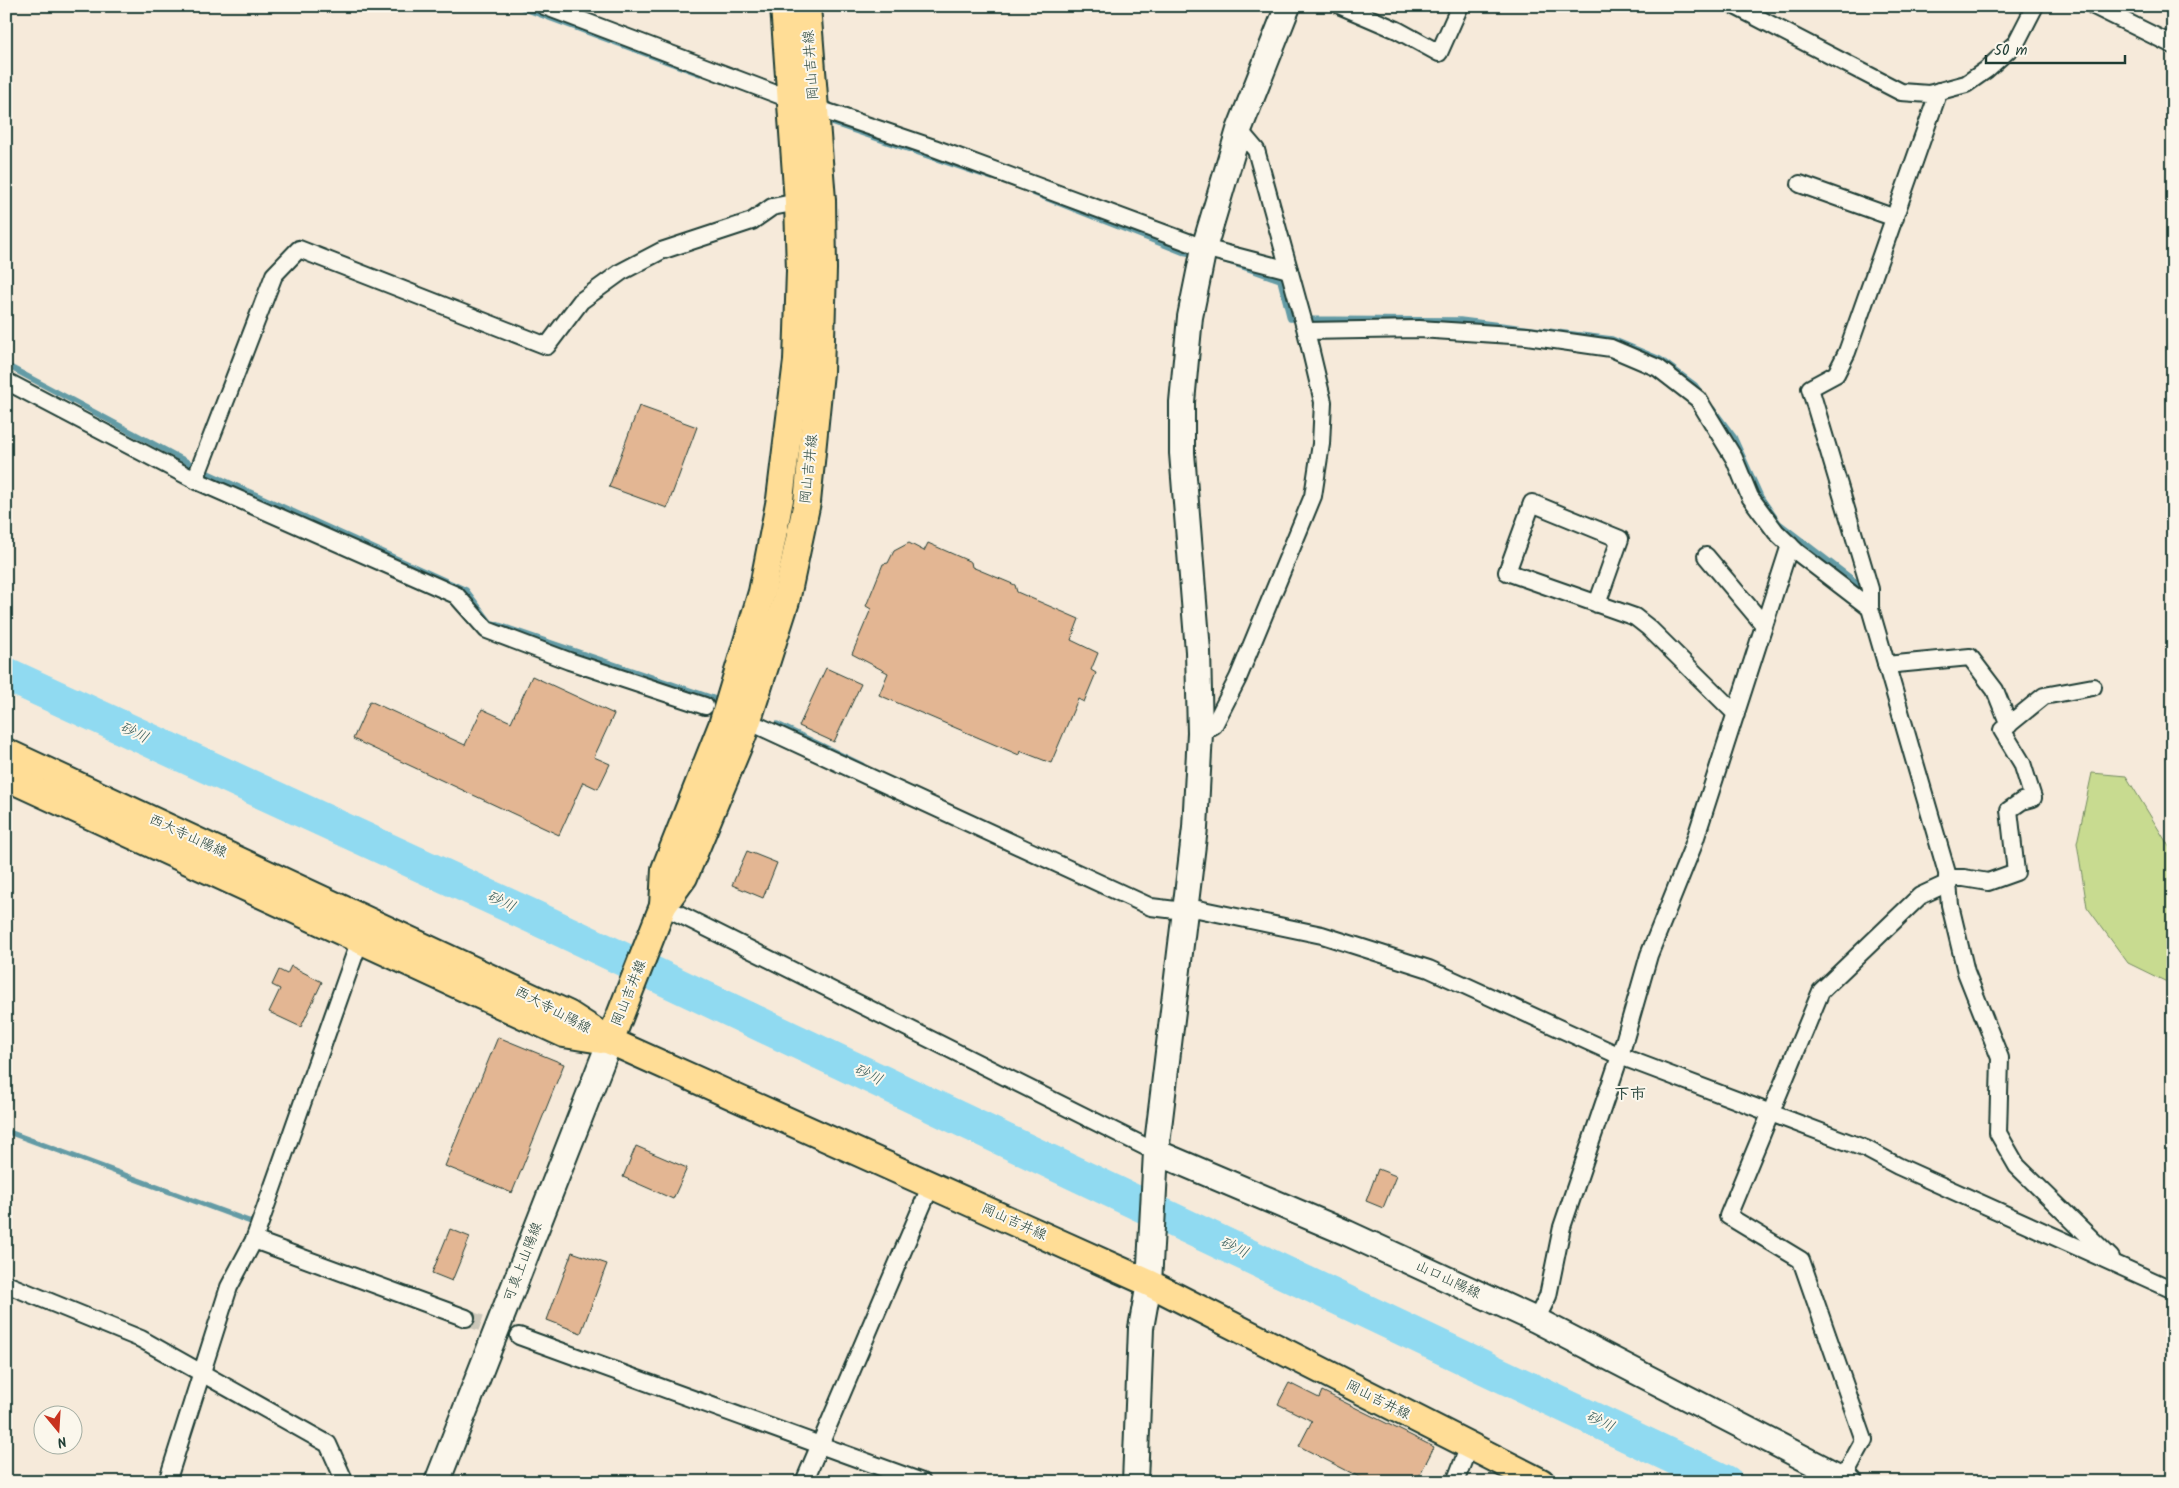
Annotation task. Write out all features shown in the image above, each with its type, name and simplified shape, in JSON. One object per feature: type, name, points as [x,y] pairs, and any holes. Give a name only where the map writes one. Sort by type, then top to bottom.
[{"type":"main road","name":"岡山吉井線","points":[[784,6],[822,200],[823,269],[820,372],[807,502],[786,601],[743,735],[684,877],[663,906],[610,1041],[1149,1283],[1541,1482]]},
{"type":"main road","name":"岡山吉井線","points":[[663,906],[665,869],[722,726],[762,592],[780,499],[797,361],[800,271],[798,202],[806,6]]},
{"type":"main road","name":"西大寺山陽線","points":[[6,752],[363,930]]},
{"type":"main road","name":"西大寺山陽線","points":[[6,777],[363,930],[568,1014],[610,1041]]},
{"type":"street","points":[[544,6],[803,104],[934,148],[1204,248],[1289,270]]},
{"type":"street","points":[[1135,1482],[1141,1328],[1149,1283],[1156,1162],[1195,828],[1200,733],[1198,651],[1182,453],[1182,402],[1190,317],[1204,248],[1239,130],[1288,6]]},
{"type":"street","points":[[1341,6],[1397,30],[1439,53],[1460,6]]},
{"type":"street","points":[[1735,6],[1901,92],[1929,94],[1966,84],[1986,70],[2016,42],[2035,6]]},
{"type":"street","points":[[2094,6],[2173,45]]},
{"type":"street","points":[[1939,91],[1847,352],[1836,374],[1810,388],[1870,589],[1870,608],[1948,880],[1950,905],[1966,972],[2000,1058],[1998,1134],[2017,1166],[2120,1266]]},
{"type":"street","points":[[1200,733],[1214,725],[1238,678],[1313,496],[1321,444],[1323,402],[1306,331],[1256,150],[1239,130]]},
{"type":"street","points":[[1800,184],[1895,218]]},
{"type":"street","points":[[195,480],[274,275],[299,249],[548,346],[581,301],[621,272],[661,251],[752,221],[772,207],[798,202]]},
{"type":"street","points":[[1306,331],[1418,329],[1527,336],[1611,348],[1658,368],[1698,399],[1734,458],[1750,497],[1776,532],[1870,608]]},
{"type":"street","points":[[6,381],[195,480],[456,595],[487,630],[569,661],[705,706]]},
{"type":"street","points":[[1597,604],[1620,540],[1532,503],[1507,572],[1597,604],[1635,617],[1649,628],[1736,714]]},
{"type":"street","points":[[1536,1320],[1548,1296],[1562,1227],[1620,1056],[1649,955],[1693,846],[1790,545]]},
{"type":"street","points":[[1706,556],[1764,625]]},
{"type":"street","points":[[1886,665],[1970,657],[1996,690],[2009,725]]},
{"type":"street","points":[[1846,1480],[1864,1440],[1801,1260],[1728,1216],[1821,991],[1920,896],[1948,880],[1964,878],[1988,882],[2016,872],[2009,810],[2022,801],[2033,798],[2022,763],[2002,730],[2044,696],[2092,687]]},
{"type":"street","points":[[761,728],[1151,907],[1184,911],[1198,909],[1322,935],[1429,970],[1620,1056],[1769,1114],[1866,1149],[1898,1166],[2173,1290]]},
{"type":"street","points":[[663,906],[1156,1162]]},
{"type":"street","points":[[167,1482],[229,1287],[254,1240],[363,930]]},
{"type":"street","name":"可真上山陽線","points":[[437,1482],[610,1041]]},
{"type":"street","name":"山口山陽線","points":[[1156,1162],[1338,1229],[1536,1320],[1846,1480]]},
{"type":"street","points":[[804,1482],[931,1184]]},
{"type":"street","points":[[254,1240],[466,1318]]},
{"type":"street","points":[[6,1284],[141,1339],[328,1444],[345,1482]]},
{"type":"street","points":[[519,1336],[922,1482]]},
{"type":"street","points":[[1456,1482],[1469,1446]]},
{"type":"green space","points":[[2092,773],[2126,776],[2173,853],[2173,985],[2128,963],[2087,907],[2077,843]]},
{"type":"building","points":[[639,406],[697,427],[667,508],[609,487]]},
{"type":"building","points":[[909,543],[924,551],[928,543],[971,562],[972,567],[1015,585],[1017,592],[1079,619],[1071,640],[1098,653],[1091,670],[1096,673],[1084,702],[1078,699],[1051,763],[1020,751],[1019,755],[879,695],[888,673],[852,654],[871,609],[866,606],[883,564],[888,563],[894,551]]},
{"type":"building","points":[[826,668],[861,684],[834,742],[799,726]]},
{"type":"building","points":[[532,676],[614,714],[594,757],[610,764],[598,789],[583,782],[559,835],[353,739],[370,701],[465,745],[482,709],[511,722]]},
{"type":"building","points":[[747,851],[777,863],[763,898],[732,885]]},
{"type":"building","points":[[291,966],[322,982],[301,1027],[269,1012],[280,989],[272,985],[279,970],[287,974]]},
{"type":"building","points":[[498,1037],[564,1064],[512,1193],[445,1166]]},
{"type":"building","points":[[636,1146],[687,1168],[673,1199],[623,1177]]},
{"type":"building","points":[[1378,1169],[1396,1176],[1383,1208],[1366,1201]]},
{"type":"building","points":[[450,1229],[470,1237],[452,1281],[432,1273]]},
{"type":"building","points":[[572,1252],[607,1264],[581,1333],[547,1320]]},
{"type":"building","points":[[1289,1383],[1319,1398],[1322,1391],[1434,1447],[1416,1482],[1369,1482],[1299,1446],[1312,1421],[1278,1404]]},
{"type":"waterway","points":[[517,6],[700,74]]},
{"type":"waterway","points":[[823,120],[992,178]]},
{"type":"waterway","points":[[1033,193],[1182,252],[1198,255]]},
{"type":"waterway","points":[[1226,261],[1280,280],[1290,319],[1460,320],[1612,339],[1660,359],[1695,385],[1701,393]]},
{"type":"waterway","points":[[6,365],[208,473],[466,590],[490,622],[713,698]]},
{"type":"waterway","points":[[1713,409],[1734,437],[1761,497],[1779,523],[1860,585]]},
{"type":"waterway","name":"砂川","points":[[6,674],[551,925],[1726,1482]]},
{"type":"waterway","points":[[777,724],[862,765]]},
{"type":"waterway","points":[[6,1131],[251,1222]]},
{"type":"tunnel","points":[[466,1318],[519,1336]]},
{"type":"district","name":"下市","points":[[1630,1094]]}]
